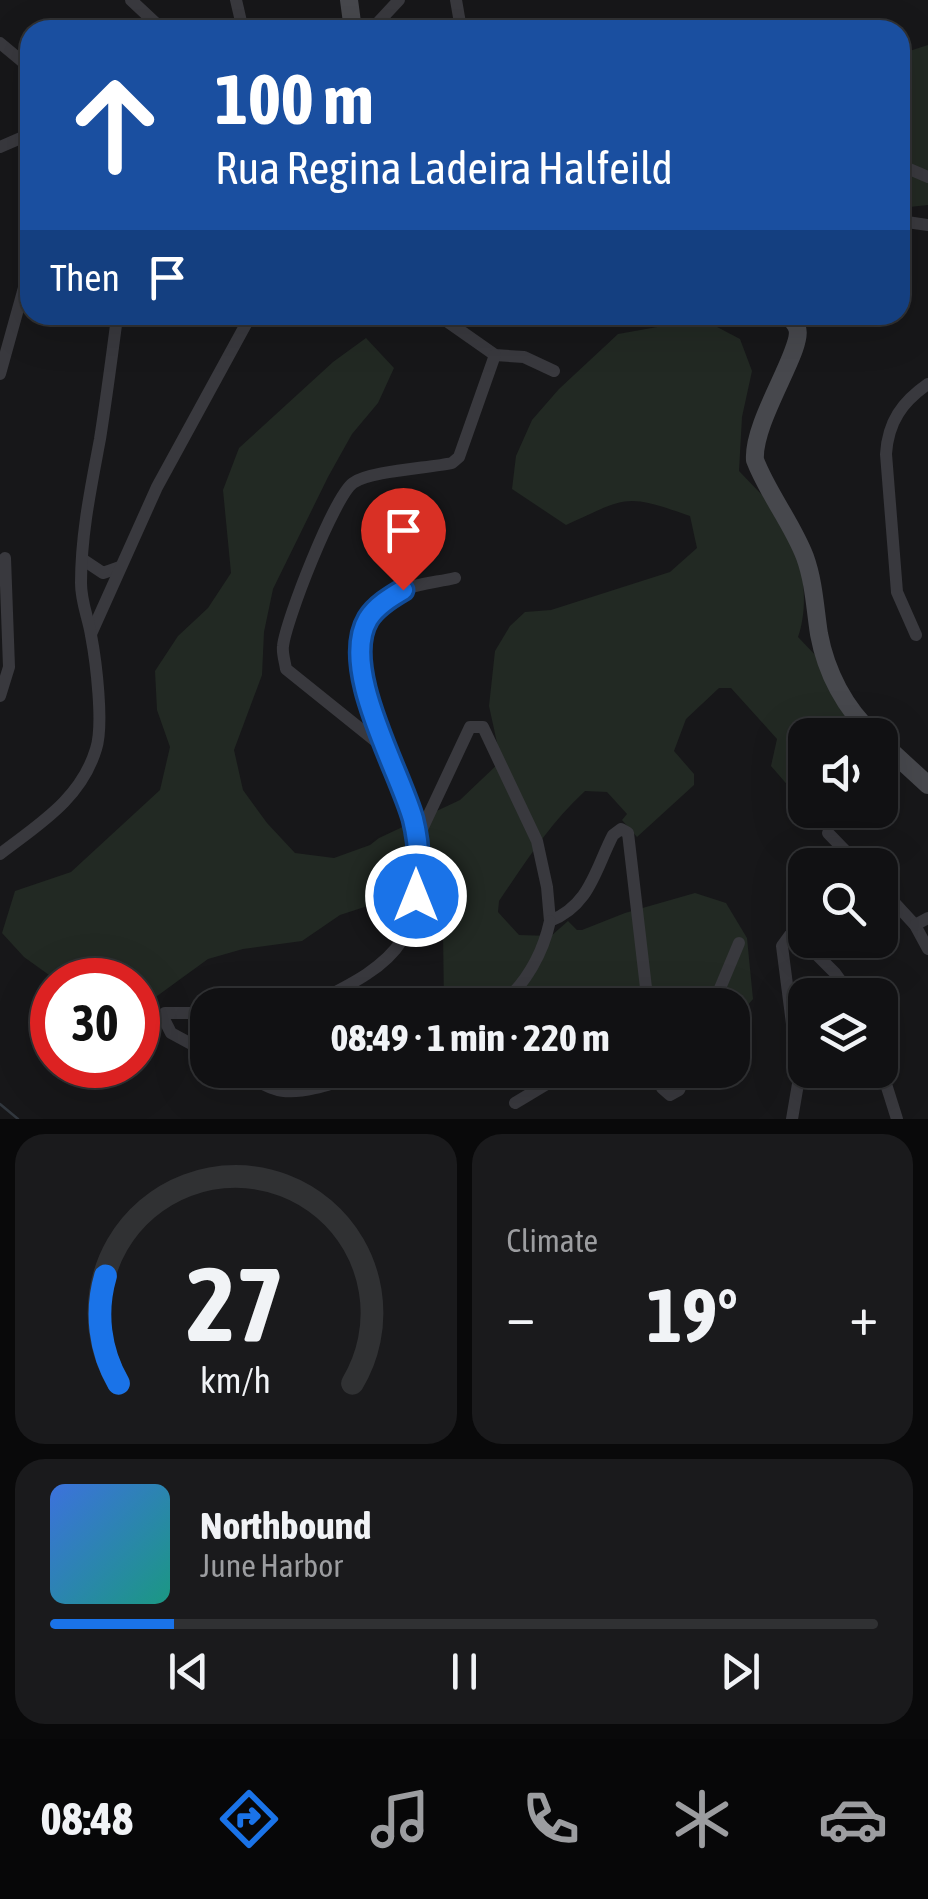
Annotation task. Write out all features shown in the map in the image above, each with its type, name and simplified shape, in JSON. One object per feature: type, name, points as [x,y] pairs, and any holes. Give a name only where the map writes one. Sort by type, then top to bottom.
[{"type":"main road","points":[[795,325],[797,346],[754,444],[756,460],[805,558],[820,638],[832,676],[845,702],[859,718]]},
{"type":"main road","points":[[898,758],[928,786]]},
{"type":"street","points":[[131,0],[152,20]]},
{"type":"street","points":[[380,20],[399,0]]},
{"type":"street","points":[[0,42],[20,59]]},
{"type":"street","points":[[0,374],[20,302]]},
{"type":"street","points":[[0,854],[47,820],[69,798],[87,772],[97,747],[101,723],[91,635],[83,608],[82,559],[118,325]]},
{"type":"street","points":[[91,635],[157,487],[245,325]]},
{"type":"street","points":[[452,325],[495,355],[524,357],[554,371]]},
{"type":"street","points":[[388,751],[286,669],[282,648],[315,549],[339,501],[353,483],[370,476],[452,462],[459,457],[495,355]]},
{"type":"street","points":[[916,635],[896,592],[887,435],[907,401],[928,384]]},
{"type":"street","points":[[0,696],[10,668],[5,558]]},
{"type":"street","points":[[82,559],[103,572],[120,567]]},
{"type":"street","points":[[339,988],[374,968],[401,942],[414,916],[419,876],[414,821],[370,702],[361,662],[368,620],[385,601],[403,590],[455,578]]},
{"type":"street","points":[[416,842],[470,727],[483,727],[537,841],[547,886],[550,921],[536,960],[518,988]]},
{"type":"street","points":[[550,921],[570,912],[584,898],[614,835],[624,829],[630,841],[646,988]]},
{"type":"street","points":[[828,833],[843,848]]},
{"type":"street","points":[[898,908],[928,949]]},
{"type":"street","points":[[914,926],[928,918]]},
{"type":"street","points":[[788,993],[782,946],[790,935],[797,935],[838,978]]},
{"type":"street","points":[[721,988],[739,943]]},
{"type":"street","points":[[190,1013],[165,1013],[164,1024],[170,1033],[190,1044]]},
{"type":"street","points":[[272,1088],[288,1092],[311,1088]]},
{"type":"street","points":[[515,1103],[540,1088]]},
{"type":"street","points":[[792,1119],[797,1088]]},
{"type":"street","points":[[887,1088],[897,1119]]},
{"type":"shaded area","points":[[928,45],[928,205],[910,207],[910,51]]},
{"type":"shaded area","points":[[668,325],[713,325],[740,339],[752,371],[742,417],[739,471],[778,513],[793,540],[804,590],[798,637],[819,659],[849,715],[788,718],[788,786],[771,766],[777,739],[731,688],[719,688],[686,719],[674,751],[694,774],[694,785],[637,837],[622,820],[627,814],[607,792],[585,791],[528,858],[499,901],[498,912],[519,935],[551,936],[568,921],[582,930],[695,893],[726,903],[747,938],[753,999],[750,1002],[750,988],[444,988],[443,931],[420,901],[386,900],[340,915],[302,941],[243,949],[208,959],[160,994],[160,958],[30,958],[30,961],[24,957],[2,933],[15,891],[71,872],[160,790],[170,747],[157,710],[155,671],[178,636],[208,608],[231,573],[223,490],[239,448],[333,362],[366,338],[394,368],[378,403],[352,434],[328,477],[273,589],[264,632],[262,675],[234,750],[243,790],[295,853],[334,858],[370,845],[460,800],[501,761],[489,706],[495,651],[510,626],[525,612],[551,610],[670,572],[697,548],[690,516],[652,504],[626,501],[566,525],[512,489],[516,456],[532,420],[618,334]]},
{"type":"waterway","points":[[0,1104],[18,1119]]},
{"type":"route","points":[[403,590],[385,601],[368,620],[361,662],[370,702],[414,821],[419,876],[416,896]]}]
